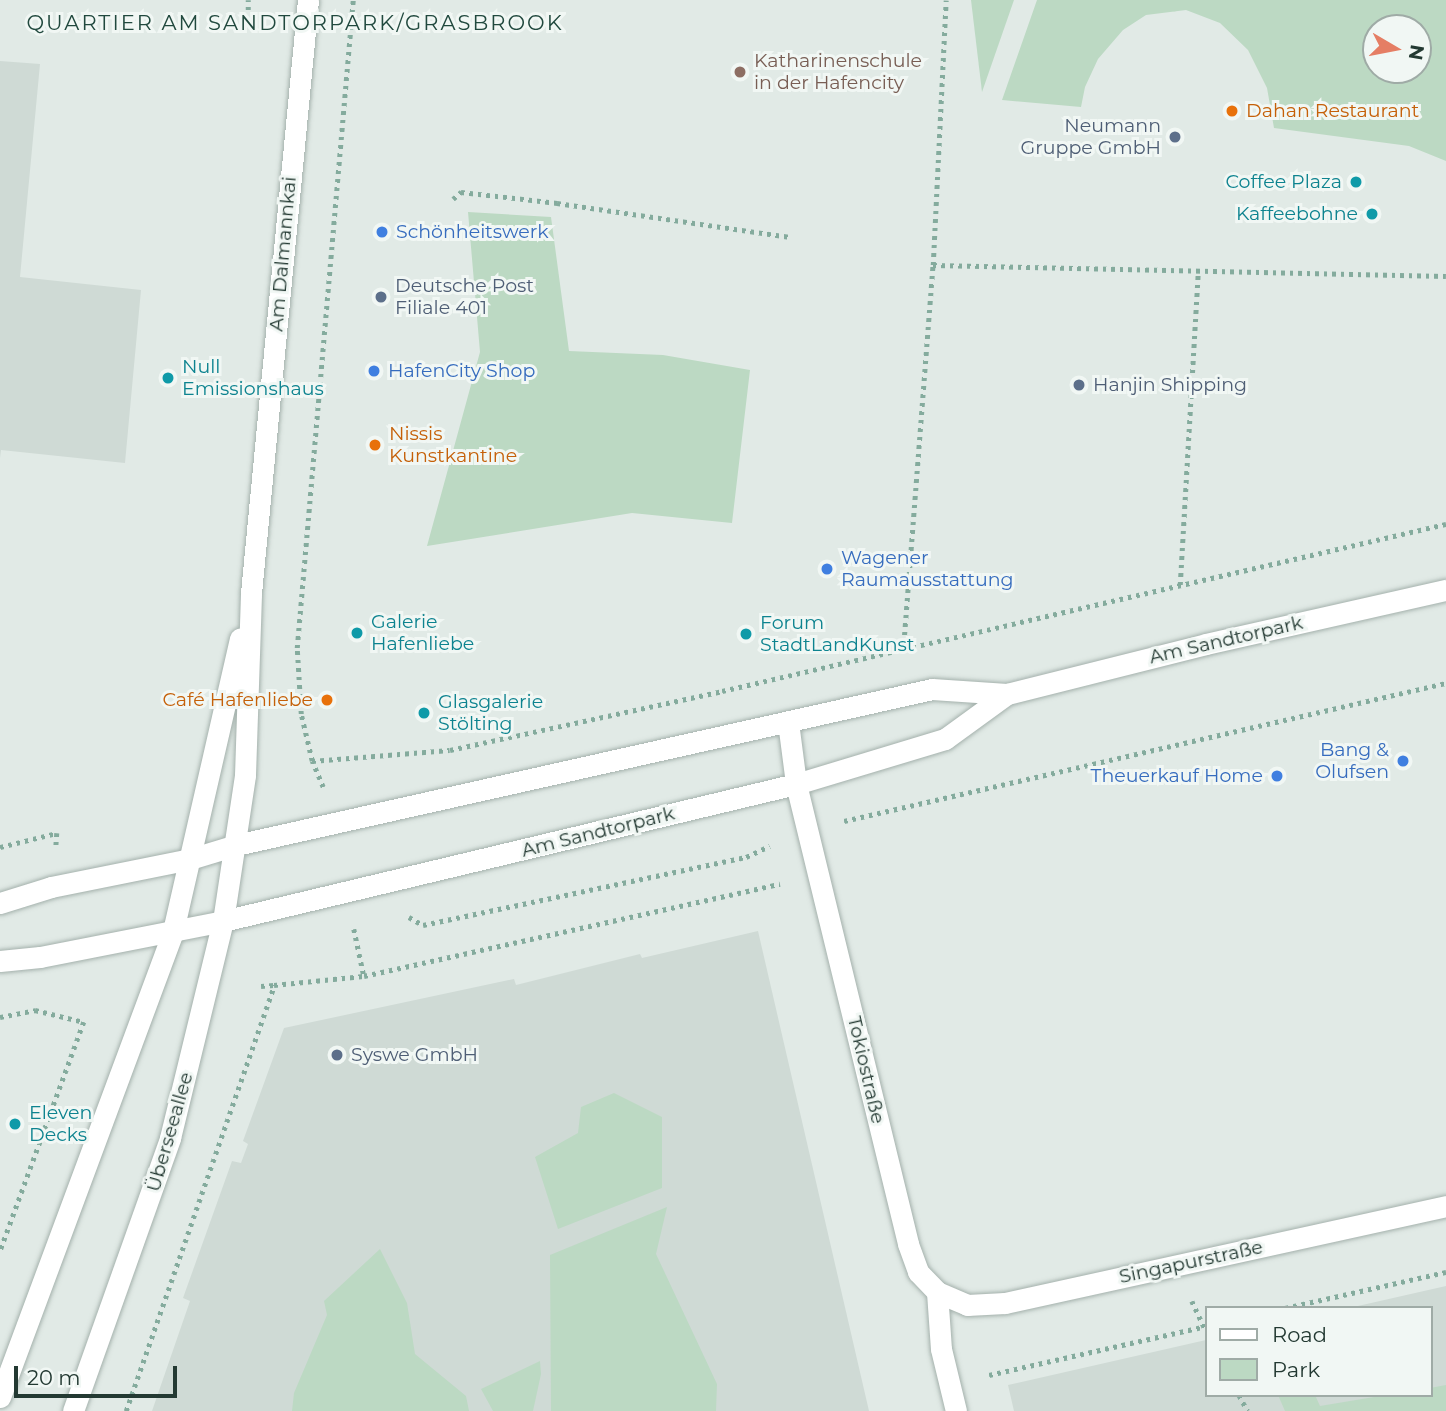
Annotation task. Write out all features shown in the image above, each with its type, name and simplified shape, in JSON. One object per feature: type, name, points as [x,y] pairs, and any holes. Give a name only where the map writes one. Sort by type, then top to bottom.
[{"type":"street","name":"Am Dalmannkai","points":[[236,845],[245,775],[251,593],[308,0]]},
{"type":"street","name":"Am Sandtorpark","points":[[0,903],[51,887],[190,859],[236,845],[932,689],[1007,694],[1206,644],[1446,590]]},
{"type":"street","name":"Am Dalmannkai","points":[[190,859],[251,593]]},
{"type":"street","name":"Am Sandtorpark","points":[[0,961],[40,957],[223,921],[796,784],[945,738],[1007,694]]},
{"type":"street","name":"Tokiostraße","points":[[788,722],[796,784],[908,1244],[918,1272],[937,1292]]},
{"type":"street","name":"Überseeallee","points":[[73,1411],[170,1138],[223,921],[236,845]]},
{"type":"street","points":[[0,1397],[173,931],[190,859]]},
{"type":"street","name":"Singapurstraße","points":[[937,1292],[967,1305],[1005,1303],[1446,1206]]},
{"type":"street","points":[[937,1292],[940,1349],[956,1411]]},
{"type":"path","points":[[248,0],[248,10]]},
{"type":"path","points":[[353,0],[297,648],[301,714],[312,761],[450,750],[904,650],[1446,524]]},
{"type":"path","points":[[893,698],[904,650],[933,265],[946,0]]},
{"type":"path","points":[[453,199],[461,192],[791,237]]},
{"type":"path","points":[[933,265],[1446,276]]},
{"type":"path","points":[[1180,586],[1198,271]]},
{"type":"path","points":[[363,889],[423,925],[746,857],[809,829],[1446,683]]},
{"type":"path","points":[[261,986],[364,976],[781,884],[809,829]]},
{"type":"path","points":[[0,847],[57,833]]},
{"type":"path","points":[[126,1411],[274,985]]},
{"type":"path","points":[[0,1017],[34,1010],[84,1022],[0,1251]]},
{"type":"path","points":[[1294,1306],[1446,1272]]},
{"type":"path","points":[[949,1384],[1204,1326]]},
{"type":"shaded area","points":[[0,61],[40,64],[20,277],[141,290],[125,463],[1,450],[0,458]]},
{"type":"shaded area","points":[[758,931],[869,1411],[152,1411],[190,1301],[183,1298],[232,1161],[241,1163],[248,1144],[243,1141],[284,1028],[514,979],[516,985],[640,954],[642,958]]},
{"type":"shaded area","points":[[1446,1286],[1446,1411],[1014,1411],[1008,1385],[1204,1340],[1204,1397],[1432,1397],[1432,1306],[1358,1306]]},
{"type":"green space","points":[[971,0],[1014,0],[982,92]]},
{"type":"green space","points":[[1037,0],[1446,0],[1446,161],[1409,146],[1274,128],[1267,88],[1248,50],[1220,23],[1186,10],[1146,15],[1123,30],[1098,59],[1085,87],[1081,107],[1002,100]]},
{"type":"green space","points":[[468,212],[551,217],[569,351],[663,355],[750,370],[732,523],[632,513],[427,546],[480,352]]},
{"type":"green space","points":[[614,1093],[662,1117],[662,1188],[558,1229],[535,1157],[578,1133],[581,1107]]},
{"type":"green space","points":[[667,1207],[656,1254],[717,1384],[716,1411],[551,1411],[550,1255]]},
{"type":"green space","points":[[380,1249],[407,1303],[415,1354],[466,1396],[469,1411],[292,1411],[294,1393],[327,1315],[324,1301]]},
{"type":"green space","points":[[540,1361],[541,1374],[533,1411],[493,1411],[481,1389]]},
{"type":"green space","points":[[1446,1385],[1446,1411],[1285,1411],[1279,1397],[1316,1397],[1320,1406],[1374,1397],[1432,1397],[1432,1388]]},
{"type":"place","name":"Katharinenschule in der Hafencity","points":[[740,72]]},
{"type":"place","name":"Dahan Restaurant","points":[[1232,111]]},
{"type":"place","name":"Neumann Gruppe GmbH","points":[[1175,137]]},
{"type":"place","name":"Coffee Plaza","points":[[1356,182]]},
{"type":"place","name":"Kaffeebohne","points":[[1372,214]]},
{"type":"place","name":"Schönheitswerk","points":[[382,232]]},
{"type":"place","name":"Deutsche Post Filiale 401","points":[[381,297]]},
{"type":"place","name":"HafenCity Shop","points":[[374,371]]},
{"type":"place","name":"Null Emissionshaus","points":[[168,378]]},
{"type":"place","name":"Hanjin Shipping","points":[[1079,385]]},
{"type":"place","name":"Nissis Kunstkantine","points":[[375,445]]},
{"type":"place","name":"Wagener Raumausstattung","points":[[827,569]]},
{"type":"place","name":"Galerie Hafenliebe","points":[[357,633]]},
{"type":"place","name":"Forum StadtLandKunst","points":[[746,634]]},
{"type":"place","name":"Café Hafenliebe","points":[[327,700]]},
{"type":"place","name":"Glasgalerie Stölting","points":[[424,713]]},
{"type":"place","name":"Bang & Olufsen","points":[[1403,761]]},
{"type":"place","name":"Theuerkauf Home","points":[[1277,776]]},
{"type":"place","name":"Syswe GmbH","points":[[337,1055]]},
{"type":"place","name":"Eleven Decks","points":[[15,1124]]},
{"type":"district","name":"QUARTIER AM SANDTORPARK/GRASBROOK","points":[[295,23]]}]
